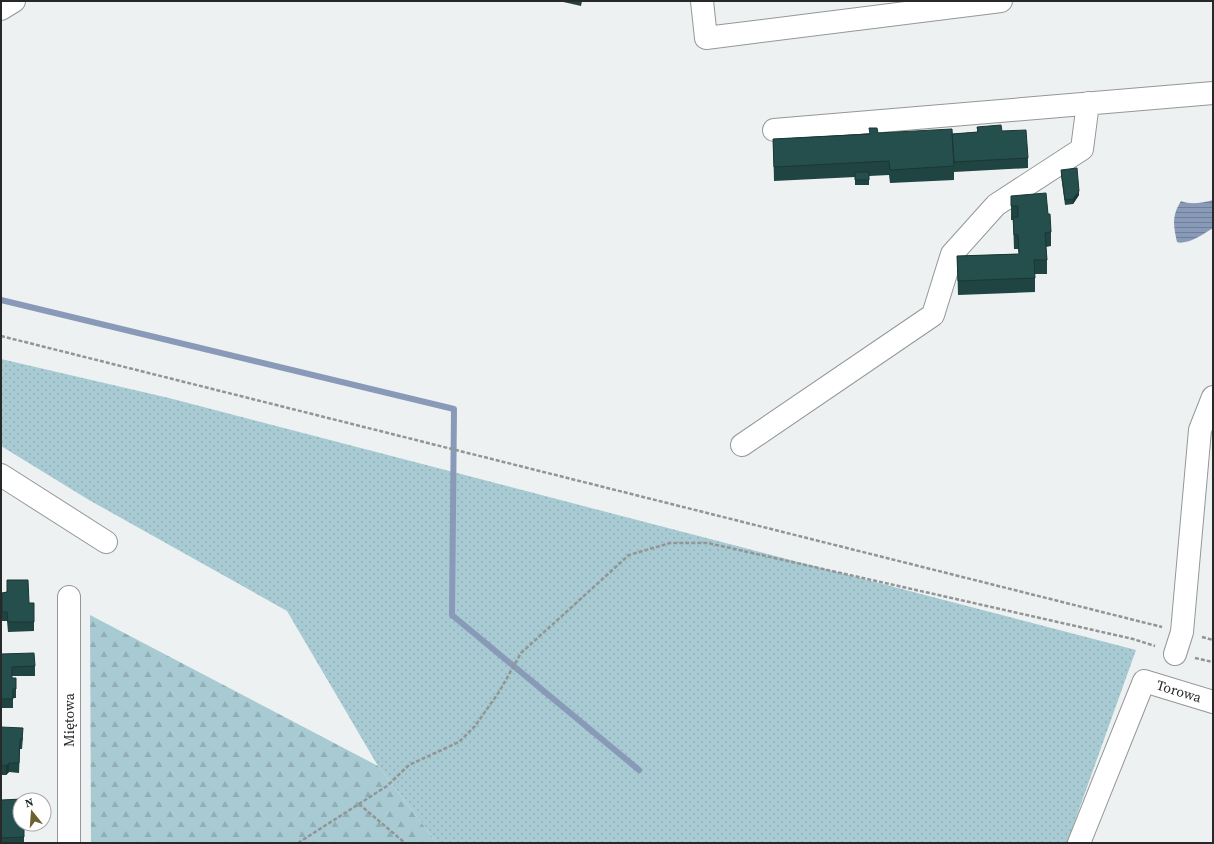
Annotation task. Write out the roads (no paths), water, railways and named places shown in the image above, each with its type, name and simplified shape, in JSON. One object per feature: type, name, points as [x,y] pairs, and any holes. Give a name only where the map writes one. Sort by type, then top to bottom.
[{"type":"street","points":[[1,9],[14,1]]},
{"type":"street","points":[[702,1],[706,38],[1001,1]]},
{"type":"street","points":[[774,130],[1213,93]]},
{"type":"street","points":[[742,445],[933,315],[952,254],[996,205],[1082,149],[1088,103]]},
{"type":"street","points":[[1175,654],[1182,632],[1200,430],[1213,397]]},
{"type":"street","points":[[1,475],[106,542]]},
{"type":"street","name":"Miętowa","points":[[69,597],[69,843]]},
{"type":"street","name":"Torowa","points":[[1079,843],[1144,681],[1213,702]]},
{"type":"waterway","points":[[1,300],[454,409],[452,615],[639,770]]}]
